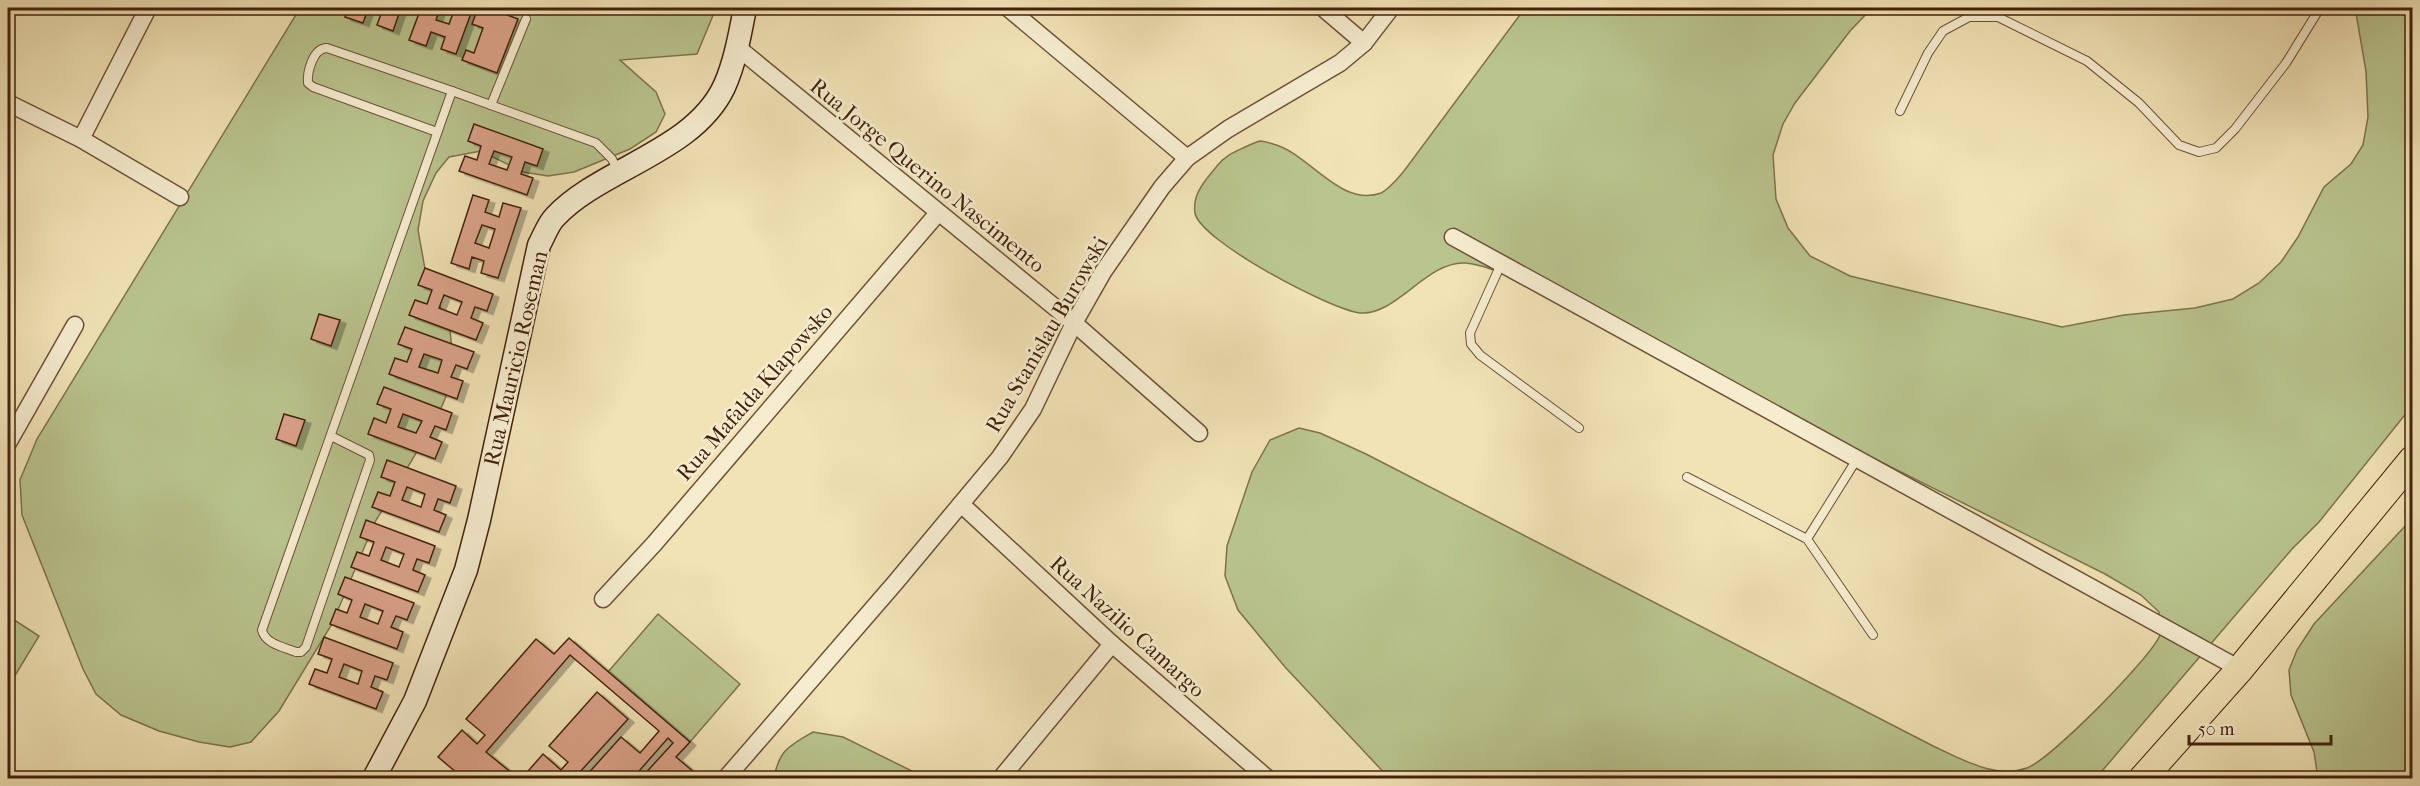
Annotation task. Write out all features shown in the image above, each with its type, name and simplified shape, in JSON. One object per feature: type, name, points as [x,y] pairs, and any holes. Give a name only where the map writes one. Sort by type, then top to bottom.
[{"type":"highway","points":[[2143,778],[2240,669],[2412,460]]},
{"type":"main road","name":"Rua Mauricio Roseman","points":[[378,777],[415,700],[465,570],[479,520],[539,245],[553,219],[575,199],[668,144],[698,122],[724,88],[737,47],[745,8]]},
{"type":"street","points":[[81,139],[148,8]]},
{"type":"street","points":[[1008,8],[1187,158]]},
{"type":"street","points":[[1323,8],[1364,43]]},
{"type":"street","name":"Rua Stanislau Burowski","points":[[726,778],[1000,457],[1033,409],[1074,324],[1103,272],[1162,187],[1187,158],[1228,129],[1340,63],[1364,43],[1391,8]]},
{"type":"street","name":"Rua Jorge Querino Nascimento","points":[[737,47],[1074,324],[1198,434]]},
{"type":"street","points":[[8,103],[81,139],[180,197]]},
{"type":"street","name":"Rua Mafalda Klapowsko","points":[[603,599],[654,544],[938,213]]},
{"type":"street","points":[[1453,237],[2240,669]]},
{"type":"street","points":[[8,443],[75,325]]},
{"type":"street","name":"Rua Nazilio Camargo","points":[[961,504],[1112,644],[1267,778]]},
{"type":"street","points":[[1000,778],[1112,644]]},
{"type":"lane","points":[[1900,111],[1928,53],[1943,31],[1970,17],[1998,17],[2087,62],[2139,103],[2179,145],[2199,152],[2216,148],[2235,129],[2286,63],[2320,8]]},
{"type":"lane","points":[[491,105],[526,20]]},
{"type":"lane","points":[[437,132],[313,87],[308,83],[308,76],[317,51],[327,48],[596,143],[612,159],[619,173]]},
{"type":"lane","points":[[332,436],[369,455],[370,460],[306,647],[301,652],[296,652],[268,640],[262,630],[452,91]]},
{"type":"lane","points":[[1501,264],[1470,333],[1471,344],[1480,355],[1579,428]]},
{"type":"lane","points":[[1807,539],[1857,459]]},
{"type":"lane","points":[[1687,477],[1807,539],[1873,635]]},
{"type":"green space","points":[[300,8],[713,8],[714,13],[697,54],[620,60],[656,92],[665,114],[656,132],[630,149],[574,172],[548,176],[523,172],[481,151],[449,157],[436,173],[423,201],[418,230],[425,269],[450,331],[453,359],[449,389],[437,418],[375,522],[332,624],[279,711],[251,742],[230,747],[199,742],[159,731],[121,715],[96,694],[83,669],[22,515],[20,480],[37,439]]},
{"type":"green space","points":[[1525,8],[1872,8],[1850,31],[1795,103],[1783,124],[1773,155],[1776,199],[1788,228],[1810,256],[1850,276],[2062,327],[2124,315],[2195,308],[2233,299],[2259,283],[2281,262],[2298,237],[2324,187],[2351,164],[2363,145],[2368,117],[2366,71],[2357,8],[2412,8],[2412,406],[2319,522],[2292,549],[2096,778],[1389,778],[1285,667],[1238,610],[1225,576],[1227,546],[1252,472],[1270,440],[1299,428],[1320,433],[1366,454],[1935,747],[1991,770],[2015,771],[2027,768],[2039,761],[2077,729],[2120,685],[2153,647],[2161,633],[2159,612],[2141,595],[2105,574],[1498,272],[1474,264],[1451,265],[1438,270],[1386,306],[1373,312],[1360,313],[1323,300],[1268,272],[1219,240],[1202,225],[1195,213],[1195,206],[1204,182],[1226,157],[1260,141],[1286,149],[1325,178],[1352,193],[1366,196],[1384,191],[1404,171]]},
{"type":"green space","points":[[2412,504],[2412,778],[2318,778],[2314,752],[2291,695],[2289,670],[2297,650],[2314,624],[2407,524],[2405,511]]},
{"type":"green space","points":[[658,614],[740,684],[690,742],[608,672]]},
{"type":"green space","points":[[8,616],[39,636],[8,687]]},
{"type":"green space","points":[[813,732],[843,737],[926,778],[774,778],[779,761],[786,750]]},
{"type":"building","points":[[349,8],[401,8],[393,31],[377,25],[381,14],[368,9],[363,23],[345,17]]},
{"type":"building","points":[[421,8],[440,8],[436,20],[449,24],[455,8],[473,8],[456,54],[441,49],[445,37],[431,32],[426,46],[409,40]]},
{"type":"building","points":[[478,8],[488,8],[518,19],[497,73],[462,60],[466,50],[474,53],[483,28],[472,24]]},
{"type":"building","points":[[474,124],[543,149],[537,166],[525,162],[521,174],[533,178],[527,195],[459,171],[465,156],[477,160],[481,146],[468,141]],"holes":[[[494,151],[512,157],[507,170],[489,164]]]},
{"type":"building","points":[[473,195],[489,200],[485,212],[499,217],[503,203],[521,208],[498,278],[481,273],[484,261],[472,257],[469,269],[451,263]],"holes":[[[482,225],[495,229],[489,248],[475,243]]]},
{"type":"building","points":[[425,268],[493,294],[487,311],[475,307],[471,318],[483,323],[476,340],[409,315],[415,300],[427,304],[432,290],[418,285]],"holes":[[[444,295],[462,302],[457,315],[439,308]]]},
{"type":"building","points":[[319,314],[340,320],[331,346],[311,339]]},
{"type":"building","points":[[405,327],[474,352],[467,369],[456,365],[451,377],[463,381],[457,399],[389,374],[395,358],[407,362],[412,349],[398,344]],"holes":[[[424,354],[442,360],[438,373],[419,367]]]},
{"type":"building","points":[[384,387],[452,413],[446,430],[435,426],[430,437],[442,442],[435,459],[368,434],[374,418],[386,423],[391,409],[377,404]],"holes":[[[403,414],[422,421],[416,433],[398,427]]]},
{"type":"building","points":[[284,414],[305,420],[296,446],[276,439]]},
{"type":"building","points":[[387,460],[456,486],[450,503],[438,499],[434,510],[446,515],[439,532],[372,507],[378,492],[390,496],[395,482],[381,477]],"holes":[[[407,487],[425,494],[421,507],[402,500]]]},
{"type":"building","points":[[366,520],[435,546],[429,563],[417,559],[413,570],[425,575],[418,592],[351,567],[357,552],[369,556],[374,542],[360,537]],"holes":[[[386,547],[404,554],[399,567],[381,560]]]},
{"type":"building","points":[[345,577],[414,603],[407,620],[396,616],[391,627],[403,632],[397,649],[330,624],[336,609],[347,613],[352,600],[338,594]],"holes":[[[365,604],[383,611],[378,624],[360,617]]]},
{"type":"building","points":[[324,637],[393,663],[387,680],[375,676],[371,687],[383,692],[376,709],[309,684],[315,669],[327,673],[332,659],[318,654]],"holes":[[[344,664],[362,671],[358,684],[339,677]]]},
{"type":"building","points":[[569,638],[690,742],[676,757],[695,773],[690,778],[641,778],[673,743],[668,738],[633,778],[584,778],[621,737],[640,753],[659,731],[570,655],[486,752],[518,778],[463,778],[438,757],[462,730],[477,744],[485,735],[466,719],[536,639],[554,654]]},
{"type":"building","points":[[597,692],[628,719],[579,773],[576,771],[571,778],[522,778],[543,754],[561,770],[568,762],[549,746]]}]
